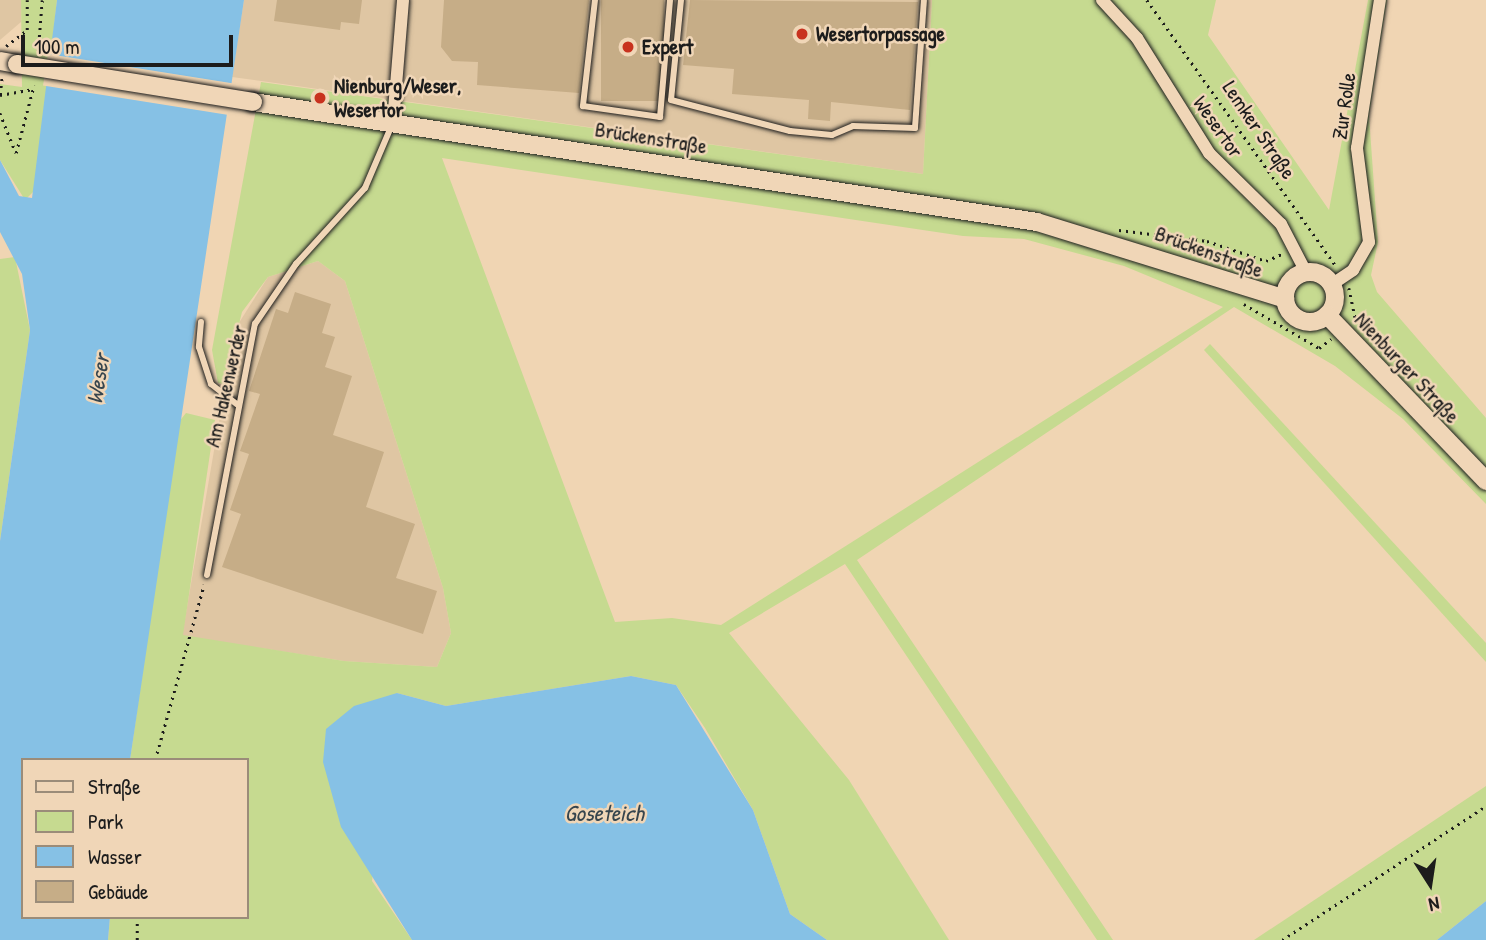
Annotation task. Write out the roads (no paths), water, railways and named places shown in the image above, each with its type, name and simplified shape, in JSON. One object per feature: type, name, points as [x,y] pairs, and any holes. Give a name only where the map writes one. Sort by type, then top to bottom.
[{"type":"street","points":[[393,122],[403,0]]},
{"type":"street","name":"Wesertor","points":[[1102,0],[1137,38],[1209,153],[1281,224],[1296,248],[1306,272]]},
{"type":"street","name":"Zur Rolle","points":[[1338,281],[1362,257],[1371,227],[1357,148],[1380,0]]},
{"type":"street","name":"Brückenstraße","points":[[6,62],[973,211],[1100,239],[1232,288],[1285,299]]},
{"type":"street","points":[[1306,272],[1338,281],[1334,302],[1327,315],[1313,322],[1297,319],[1285,299],[1288,285],[1306,272]]},
{"type":"street","name":"Nienburger Straße","points":[[1327,315],[1340,332],[1486,481]]},
{"type":"lane","points":[[595,0],[583,106],[660,117],[670,0]]},
{"type":"lane","points":[[681,0],[671,100],[790,131],[832,135],[853,126],[915,128],[923,0]]},
{"type":"lane","name":"Am Hakenwerder","points":[[207,575],[237,404],[255,324],[296,264],[365,188],[393,122]]},
{"type":"lane","points":[[201,322],[200,348],[211,384],[237,404]]},
{"type":"water","name":"Weser","points":[[57,0],[244,0],[130,758],[21,758],[21,919],[110,919],[108,940],[0,940],[0,541],[30,330],[22,274],[0,232],[0,160],[19,196],[32,198]]},
{"type":"water","name":"Goseteich","points":[[631,676],[676,685],[753,810],[790,914],[827,940],[412,940],[341,827],[323,762],[326,729],[354,706],[397,693],[446,706]]},
{"type":"water","points":[[1486,901],[1486,940],[1437,940]]},
{"type":"place","name":"Wesertorpassage","points":[[802,34]]},
{"type":"place","name":"Expert","points":[[628,47]]},
{"type":"place","name":"Nienburg/Weser, Wesertor","points":[[320,98]]}]
